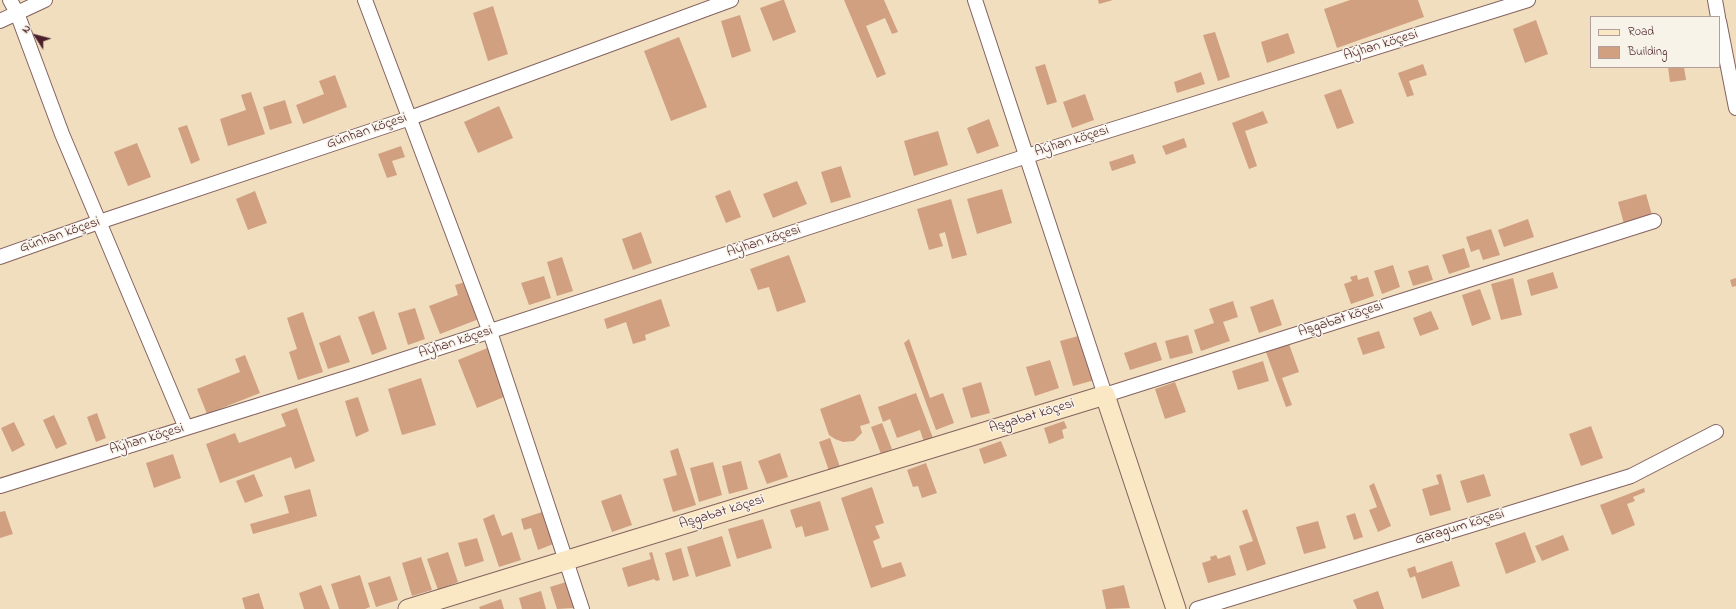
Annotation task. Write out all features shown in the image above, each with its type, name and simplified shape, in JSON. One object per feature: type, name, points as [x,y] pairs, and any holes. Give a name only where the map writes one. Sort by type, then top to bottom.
[{"type":"street","points":[[10,0],[17,13],[62,134],[186,428]]},
{"type":"street","points":[[0,21],[45,0]]},
{"type":"street","points":[[365,0],[490,332],[567,560],[582,609]]},
{"type":"street","name":"Günhan köçesi","points":[[0,257],[99,222],[410,118],[731,0]]},
{"type":"street","points":[[975,0],[1176,609]]},
{"type":"street","name":"Aýhan köçesi","points":[[0,486],[490,332],[1027,156],[1528,0]]},
{"type":"street","points":[[1715,0],[1718,16]]},
{"type":"street","points":[[1720,26],[1736,108]]},
{"type":"street","name":"Aşgabat köçesi","points":[[408,609],[1105,395],[1654,221]]},
{"type":"street","name":"Garagum köçesi","points":[[1197,609],[1631,476],[1716,432]]},
{"type":"building","points":[[784,0],[796,32],[773,41],[760,8]]},
{"type":"building","points":[[844,0],[884,0],[898,32],[892,34],[885,18],[866,26],[886,74],[877,78]]},
{"type":"building","points":[[1098,0],[1113,0],[1099,4]]},
{"type":"building","points":[[1350,0],[1418,0],[1424,17],[1337,48],[1324,9]]},
{"type":"building","points":[[493,6],[508,54],[488,61],[473,13]]},
{"type":"building","points":[[740,15],[751,51],[732,58],[721,21]]},
{"type":"building","points":[[1536,20],[1548,54],[1525,63],[1513,29]]},
{"type":"building","points":[[1215,32],[1230,77],[1218,81],[1203,35]]},
{"type":"building","points":[[1288,33],[1295,53],[1267,63],[1261,42]]},
{"type":"building","points":[[679,37],[707,107],[671,121],[644,51]]},
{"type":"building","points":[[1045,64],[1057,102],[1047,105],[1035,67]]},
{"type":"building","points":[[1423,64],[1427,75],[1409,81],[1414,95],[1407,97],[1398,73]]},
{"type":"building","points":[[1668,68],[1684,68],[1686,80],[1670,82]]},
{"type":"building","points":[[1201,72],[1205,84],[1177,93],[1174,82]]},
{"type":"building","points":[[335,75],[347,107],[303,124],[296,105],[324,94],[319,81]]},
{"type":"building","points":[[1341,89],[1354,123],[1337,129],[1324,95]]},
{"type":"building","points":[[251,92],[265,134],[228,146],[220,119],[246,110],[241,95]]},
{"type":"building","points":[[1085,94],[1094,120],[1072,128],[1063,102]]},
{"type":"building","points":[[285,100],[292,123],[270,130],[263,107]]},
{"type":"building","points":[[499,106],[513,138],[478,153],[464,122]]},
{"type":"building","points":[[1263,111],[1268,123],[1245,131],[1257,166],[1249,169],[1232,123]]},
{"type":"building","points":[[989,119],[999,146],[977,154],[967,128]]},
{"type":"building","points":[[187,125],[200,160],[191,164],[178,128]]},
{"type":"building","points":[[938,131],[948,165],[914,176],[904,141]]},
{"type":"building","points":[[1184,138],[1187,147],[1166,155],[1162,146]]},
{"type":"building","points":[[137,143],[151,177],[128,186],[114,152]]},
{"type":"building","points":[[401,146],[405,157],[392,161],[397,175],[387,178],[378,154]]},
{"type":"building","points":[[1133,154],[1136,163],[1112,171],[1109,162]]},
{"type":"building","points":[[841,166],[851,197],[831,203],[821,172]]},
{"type":"building","points":[[797,181],[807,204],[773,218],[763,194]]},
{"type":"building","points":[[1002,189],[1012,223],[977,234],[967,199]]},
{"type":"building","points":[[730,190],[741,217],[726,223],[715,196]]},
{"type":"building","points":[[255,191],[267,223],[248,230],[236,199]]},
{"type":"building","points":[[1646,194],[1652,215],[1624,224],[1618,202]]},
{"type":"building","points":[[951,199],[967,255],[952,259],[945,232],[939,234],[943,246],[929,250],[917,209]]},
{"type":"building","points":[[1528,219],[1534,237],[1504,247],[1498,230]]},
{"type":"building","points":[[1491,229],[1500,255],[1483,260],[1479,249],[1471,252],[1466,237]]},
{"type":"building","points":[[641,232],[652,263],[633,270],[622,239]]},
{"type":"building","points":[[1464,248],[1470,267],[1449,274],[1442,255]]},
{"type":"building","points":[[789,255],[806,302],[777,312],[769,287],[758,290],[750,269]]},
{"type":"building","points":[[562,257],[573,291],[557,296],[547,262]]},
{"type":"building","points":[[1393,265],[1400,287],[1382,294],[1374,271]]},
{"type":"building","points":[[1428,265],[1433,280],[1413,286],[1408,271]]},
{"type":"building","points":[[1553,272],[1558,288],[1531,296],[1527,280]]},
{"type":"building","points":[[1357,275],[1358,280],[1368,277],[1374,296],[1351,304],[1344,284],[1352,281],[1350,277]]},
{"type":"building","points":[[544,276],[551,298],[529,305],[521,283]]},
{"type":"building","points":[[1513,278],[1522,315],[1501,320],[1491,284]]},
{"type":"building","points":[[1736,278],[1736,286],[1732,287],[1730,280]]},
{"type":"building","points":[[465,282],[479,319],[440,334],[429,306],[458,295],[455,285]]},
{"type":"building","points":[[1480,289],[1491,319],[1472,326],[1462,295]]},
{"type":"building","points":[[661,299],[670,326],[645,335],[646,340],[633,344],[626,322],[607,329],[604,319]]},
{"type":"building","points":[[1273,299],[1282,325],[1259,333],[1250,307]]},
{"type":"building","points":[[1233,301],[1238,317],[1223,322],[1230,341],[1201,351],[1194,330],[1214,323],[1209,309]]},
{"type":"building","points":[[415,308],[425,339],[408,345],[398,313]]},
{"type":"building","points":[[374,311],[387,349],[372,355],[358,317]]},
{"type":"building","points":[[1431,311],[1439,329],[1420,336],[1413,318]]},
{"type":"building","points":[[303,312],[323,372],[298,380],[289,352],[297,349],[287,318]]},
{"type":"building","points":[[1379,331],[1385,348],[1363,355],[1357,338]]},
{"type":"building","points":[[340,335],[350,362],[328,369],[319,343]]},
{"type":"building","points":[[1082,335],[1095,380],[1073,386],[1060,341]]},
{"type":"building","points":[[1188,335],[1193,353],[1170,359],[1165,341]]},
{"type":"building","points":[[909,339],[930,398],[943,393],[954,423],[936,430],[904,343]]},
{"type":"building","points":[[1156,342],[1162,360],[1130,370],[1124,353]]},
{"type":"building","points":[[1289,344],[1299,372],[1282,378],[1292,405],[1286,407],[1266,352]]},
{"type":"building","points":[[490,347],[509,395],[477,408],[458,360]]},
{"type":"building","points":[[245,355],[260,393],[207,414],[197,389],[240,372],[235,359]]},
{"type":"building","points":[[1050,360],[1059,388],[1035,396],[1026,367]]},
{"type":"building","points":[[1263,361],[1269,381],[1238,390],[1232,371]]},
{"type":"building","points":[[421,378],[436,425],[402,435],[388,389]]},
{"type":"building","points":[[981,382],[990,413],[971,418],[962,388]]},
{"type":"building","points":[[1175,382],[1186,412],[1165,419],[1155,389]]},
{"type":"building","points":[[916,393],[933,438],[924,442],[920,430],[897,438],[890,419],[883,422],[878,407]]},
{"type":"building","points":[[860,394],[870,423],[860,426],[862,433],[854,441],[843,442],[835,439],[829,435],[820,409]]},
{"type":"building","points":[[358,397],[369,431],[356,437],[345,401]]},
{"type":"building","points":[[297,408],[315,461],[295,469],[291,457],[220,483],[206,444],[235,433],[239,443],[286,426],[281,414]]},
{"type":"building","points":[[97,413],[106,438],[96,442],[87,417]]},
{"type":"building","points":[[54,415],[67,444],[56,449],[43,420]]},
{"type":"building","points":[[1064,421],[1067,428],[1062,430],[1064,438],[1049,444],[1044,428]]},
{"type":"building","points":[[14,422],[25,445],[12,452],[1,428]]},
{"type":"building","points":[[882,423],[892,449],[881,454],[871,427]]},
{"type":"building","points":[[1591,426],[1603,458],[1581,466],[1569,434]]},
{"type":"building","points":[[830,438],[840,467],[829,471],[819,442]]},
{"type":"building","points":[[1001,441],[1007,456],[984,464],[979,449]]},
{"type":"building","points":[[678,448],[696,505],[673,512],[663,479],[677,475],[670,451]]},
{"type":"building","points":[[780,453],[788,477],[767,484],[758,461]]},
{"type":"building","points":[[173,454],[181,478],[154,488],[146,463]]},
{"type":"building","points":[[741,461],[748,489],[729,494],[722,466]]},
{"type":"building","points":[[713,462],[722,495],[699,502],[690,468]]},
{"type":"building","points":[[926,463],[937,493],[922,498],[918,486],[913,487],[907,470]]},
{"type":"building","points":[[254,474],[263,496],[245,503],[236,481]]},
{"type":"building","points":[[1441,474],[1451,510],[1430,516],[1422,489],[1439,484],[1436,475]]},
{"type":"building","points":[[1484,474],[1491,496],[1467,503],[1460,481]]},
{"type":"building","points":[[1374,483],[1391,526],[1378,532],[1369,510],[1377,507],[1369,486]]},
{"type":"building","points":[[872,487],[884,523],[875,526],[880,538],[873,541],[882,568],[901,562],[906,576],[871,588],[841,498]]},
{"type":"building","points":[[1644,488],[1645,492],[1633,497],[1635,501],[1627,504],[1635,525],[1612,535],[1600,505]]},
{"type":"building","points":[[310,489],[317,516],[253,534],[250,524],[289,513],[284,496]]},
{"type":"building","points":[[621,494],[632,525],[612,532],[601,501]]},
{"type":"building","points":[[820,501],[829,530],[805,537],[802,526],[796,528],[790,510]]},
{"type":"building","points":[[1247,509],[1266,564],[1247,571],[1239,546],[1253,541],[1242,511]]},
{"type":"building","points":[[5,511],[13,534],[0,538],[0,512]]},
{"type":"building","points":[[545,511],[556,543],[538,550],[531,528],[524,530],[521,519]]},
{"type":"building","points":[[1355,513],[1363,537],[1354,540],[1346,516]]},
{"type":"building","points":[[494,514],[502,536],[512,532],[521,560],[499,567],[483,519]]},
{"type":"building","points":[[763,519],[772,548],[737,559],[728,529]]},
{"type":"building","points":[[1318,521],[1326,548],[1304,554],[1296,527]]},
{"type":"building","points":[[1525,532],[1536,562],[1506,574],[1495,543]]},
{"type":"building","points":[[1563,535],[1569,550],[1542,561],[1535,546]]},
{"type":"building","points":[[722,536],[731,566],[696,577],[687,547]]},
{"type":"building","points":[[477,538],[484,561],[465,567],[458,543]]},
{"type":"building","points":[[681,548],[689,576],[673,581],[665,553]]},
{"type":"building","points":[[448,552],[458,582],[438,590],[427,559]]},
{"type":"building","points":[[652,552],[660,580],[656,581],[654,579],[628,587],[622,568],[651,559],[649,553]]},
{"type":"building","points":[[1216,555],[1218,559],[1230,555],[1236,575],[1208,583],[1202,563],[1211,560],[1210,557]]},
{"type":"building","points":[[421,557],[432,590],[412,596],[402,563]]},
{"type":"building","points":[[1452,561],[1460,586],[1422,599],[1415,576],[1410,578],[1407,569],[1415,566],[1417,573]]},
{"type":"building","points":[[360,575],[370,607],[365,609],[339,609],[331,584]]},
{"type":"building","points":[[390,576],[398,600],[376,607],[368,583]]},
{"type":"building","points":[[566,582],[574,608],[557,609],[550,587]]},
{"type":"building","points":[[321,585],[330,609],[304,609],[299,593]]},
{"type":"building","points":[[1124,585],[1130,608],[1106,609],[1102,590]]},
{"type":"building","points":[[541,591],[546,609],[522,609],[519,598]]},
{"type":"building","points":[[1378,591],[1384,609],[1357,609],[1353,600]]},
{"type":"building","points":[[259,593],[264,609],[245,609],[242,598]]},
{"type":"building","points":[[501,599],[504,609],[480,609],[479,607]]}]
